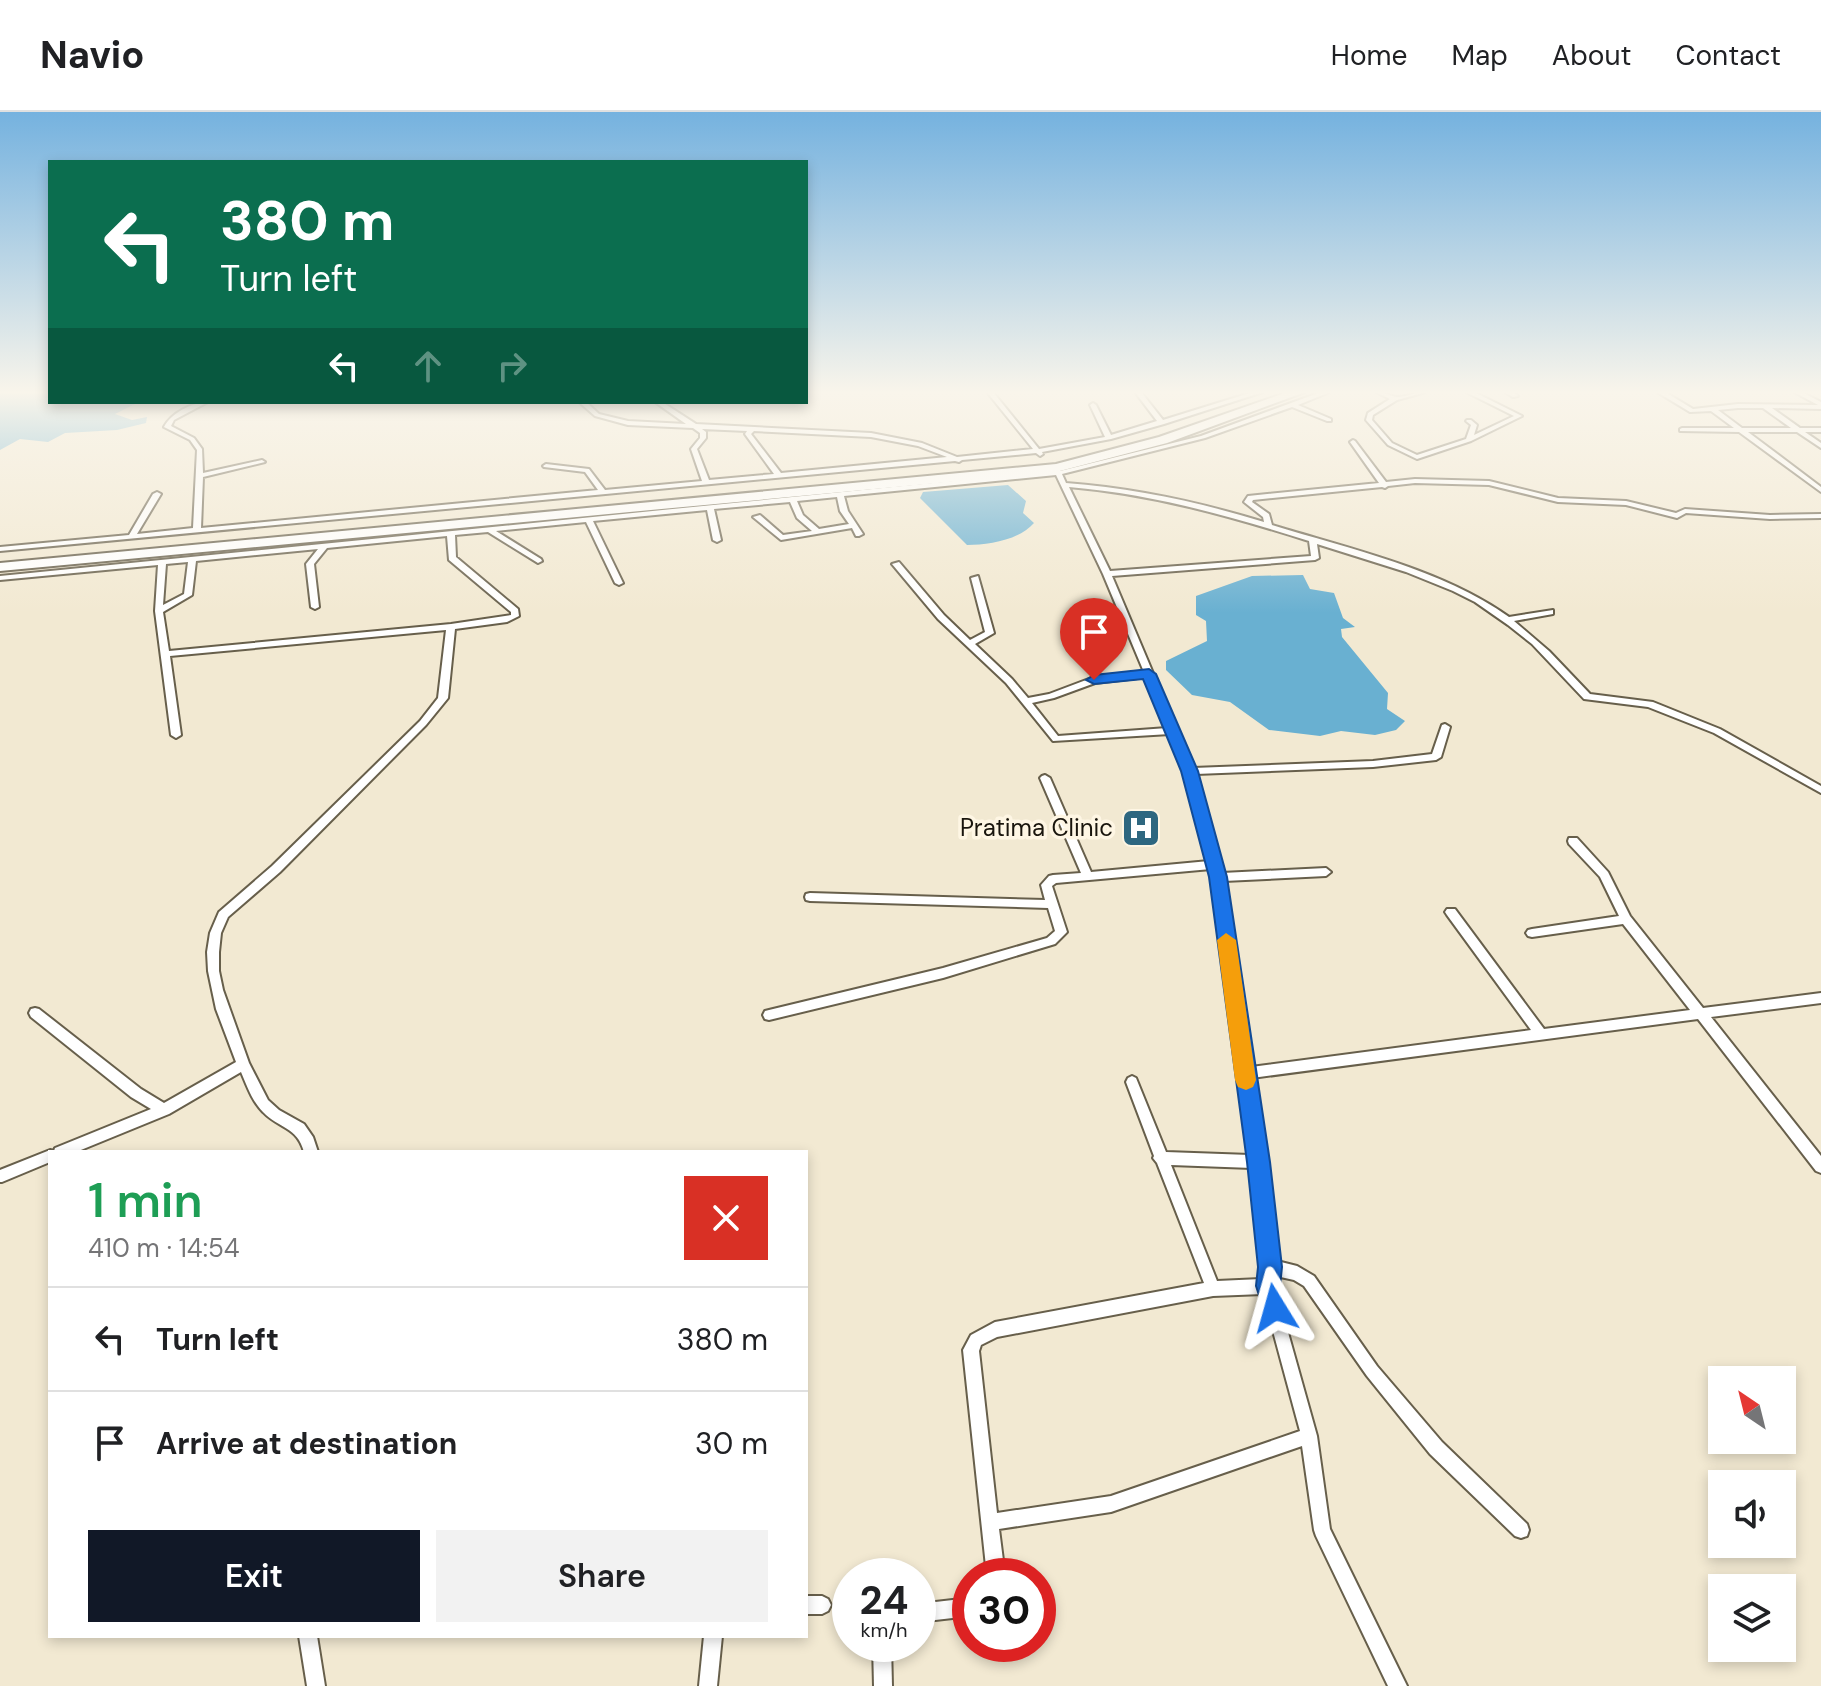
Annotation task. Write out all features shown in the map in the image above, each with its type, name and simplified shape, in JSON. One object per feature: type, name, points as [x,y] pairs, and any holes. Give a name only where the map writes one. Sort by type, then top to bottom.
[{"type":"highway","points":[[0,557],[1012,465]]},
{"type":"highway","points":[[0,567],[1015,465]]},
{"type":"street","points":[[197,530],[200,465]]},
{"type":"street","points":[[201,475],[246,465]]},
{"type":"street","points":[[700,465],[706,482]]},
{"type":"street","points":[[772,465],[779,475]]},
{"type":"street","points":[[0,549],[894,465]]},
{"type":"street","points":[[0,578],[840,494],[1027,465]]},
{"type":"street","points":[[1052,465],[1065,485],[1107,574],[1190,771],[1215,871],[1258,1162],[1270,1267],[1268,1286],[1309,1436],[1322,1530],[1398,1686]]},
{"type":"street","points":[[1370,465],[1385,486]]},
{"type":"street","points":[[1789,465],[1821,490]]},
{"type":"street","points":[[546,466],[587,470],[604,493]]},
{"type":"street","points":[[1269,526],[1266,516],[1248,502],[1251,498],[1299,490],[1385,486],[1415,481],[1489,483],[1558,500],[1626,503],[1681,513],[1821,516]]},
{"type":"street","points":[[1065,485],[1111,487],[1168,498],[1358,553],[1450,588],[1507,620],[1545,650],[1587,697],[1650,704],[1717,731],[1821,790]]},
{"type":"street","points":[[131,537],[157,494]]},
{"type":"street","points":[[840,494],[844,511],[859,534]]},
{"type":"street","points":[[792,499],[800,516],[816,530]]},
{"type":"street","points":[[710,507],[717,540]]},
{"type":"street","points":[[757,517],[781,538],[853,526]]},
{"type":"street","points":[[588,519],[619,583]]},
{"type":"street","points":[[491,531],[538,561]]},
{"type":"street","points":[[167,654],[451,627],[515,616],[515,611],[452,558],[451,534]]},
{"type":"street","points":[[1107,574],[1315,558],[1313,541]]},
{"type":"street","points":[[315,607],[310,564],[324,547]]},
{"type":"street","points":[[159,611],[188,595],[192,559]]},
{"type":"street","points":[[162,562],[159,611],[176,735]]},
{"type":"street","points":[[896,564],[941,617],[1026,701],[1056,739],[1172,731]]},
{"type":"street","points":[[969,644],[990,633],[975,578]]},
{"type":"street","points":[[1507,620],[1550,612]]},
{"type":"street","points":[[310,1150],[304,1132],[292,1121],[271,1112],[260,1099],[243,1064],[214,984],[212,954],[215,929],[223,915],[276,869],[423,723],[443,698],[451,627]]},
{"type":"street","points":[[1026,701],[1094,680],[1149,674]]},
{"type":"street","points":[[1190,771],[1373,764],[1436,757],[1445,727]]},
{"type":"street","points":[[1045,778],[1088,876]]},
{"type":"street","points":[[1573,841],[1604,875],[1626,919],[1821,1167]]},
{"type":"street","points":[[769,1015],[943,973],[1051,941],[1061,932],[1045,890],[1053,879],[1215,871],[1326,872]]},
{"type":"street","points":[[810,897],[1052,904]]},
{"type":"street","points":[[1451,912],[1540,1033]]},
{"type":"street","points":[[1532,933],[1626,919]]},
{"type":"street","points":[[1245,1073],[1821,998]]},
{"type":"street","points":[[35,1013],[124,1084],[164,1110]]},
{"type":"street","points":[[65,1150],[164,1110],[243,1064]]},
{"type":"street","points":[[1132,1082],[1213,1289]]},
{"type":"street","points":[[2,1176],[48,1157]]},
{"type":"street","points":[[1160,1158],[1258,1162]]},
{"type":"street","points":[[1270,1267],[1297,1273],[1309,1281],[1372,1371],[1436,1448],[1521,1530]]},
{"type":"street","points":[[994,1558],[971,1350],[976,1340],[995,1330],[1213,1289],[1268,1286]]},
{"type":"street","points":[[991,1522],[1111,1504],[1309,1436]]},
{"type":"street","points":[[308,1638],[316,1686]]},
{"type":"street","points":[[708,1686],[713,1638]]},
{"type":"street","points":[[882,1662],[883,1686]]},
{"type":"water","points":[[1008,485],[1026,501],[1023,513],[1034,523],[1020,534],[985,544],[967,545],[920,498],[923,492]]},
{"type":"water","points":[[1303,575],[1310,589],[1334,593],[1343,618],[1355,627],[1341,629],[1342,637],[1388,693],[1387,709],[1405,721],[1396,730],[1375,735],[1341,731],[1320,736],[1269,730],[1230,702],[1192,695],[1166,670],[1166,661],[1207,641],[1206,621],[1196,615],[1196,596],[1252,576]]},
{"type":"slow traffic","points":[[1226,940],[1246,1080]]},
{"type":"place","name":"Pratima Clinic","points":[[1141,828]]},
{"type":"route","points":[[1094,680],[1149,674],[1190,771],[1212,865],[1218,877],[1258,1162],[1270,1267],[1268,1286],[1275,1308]]}]
